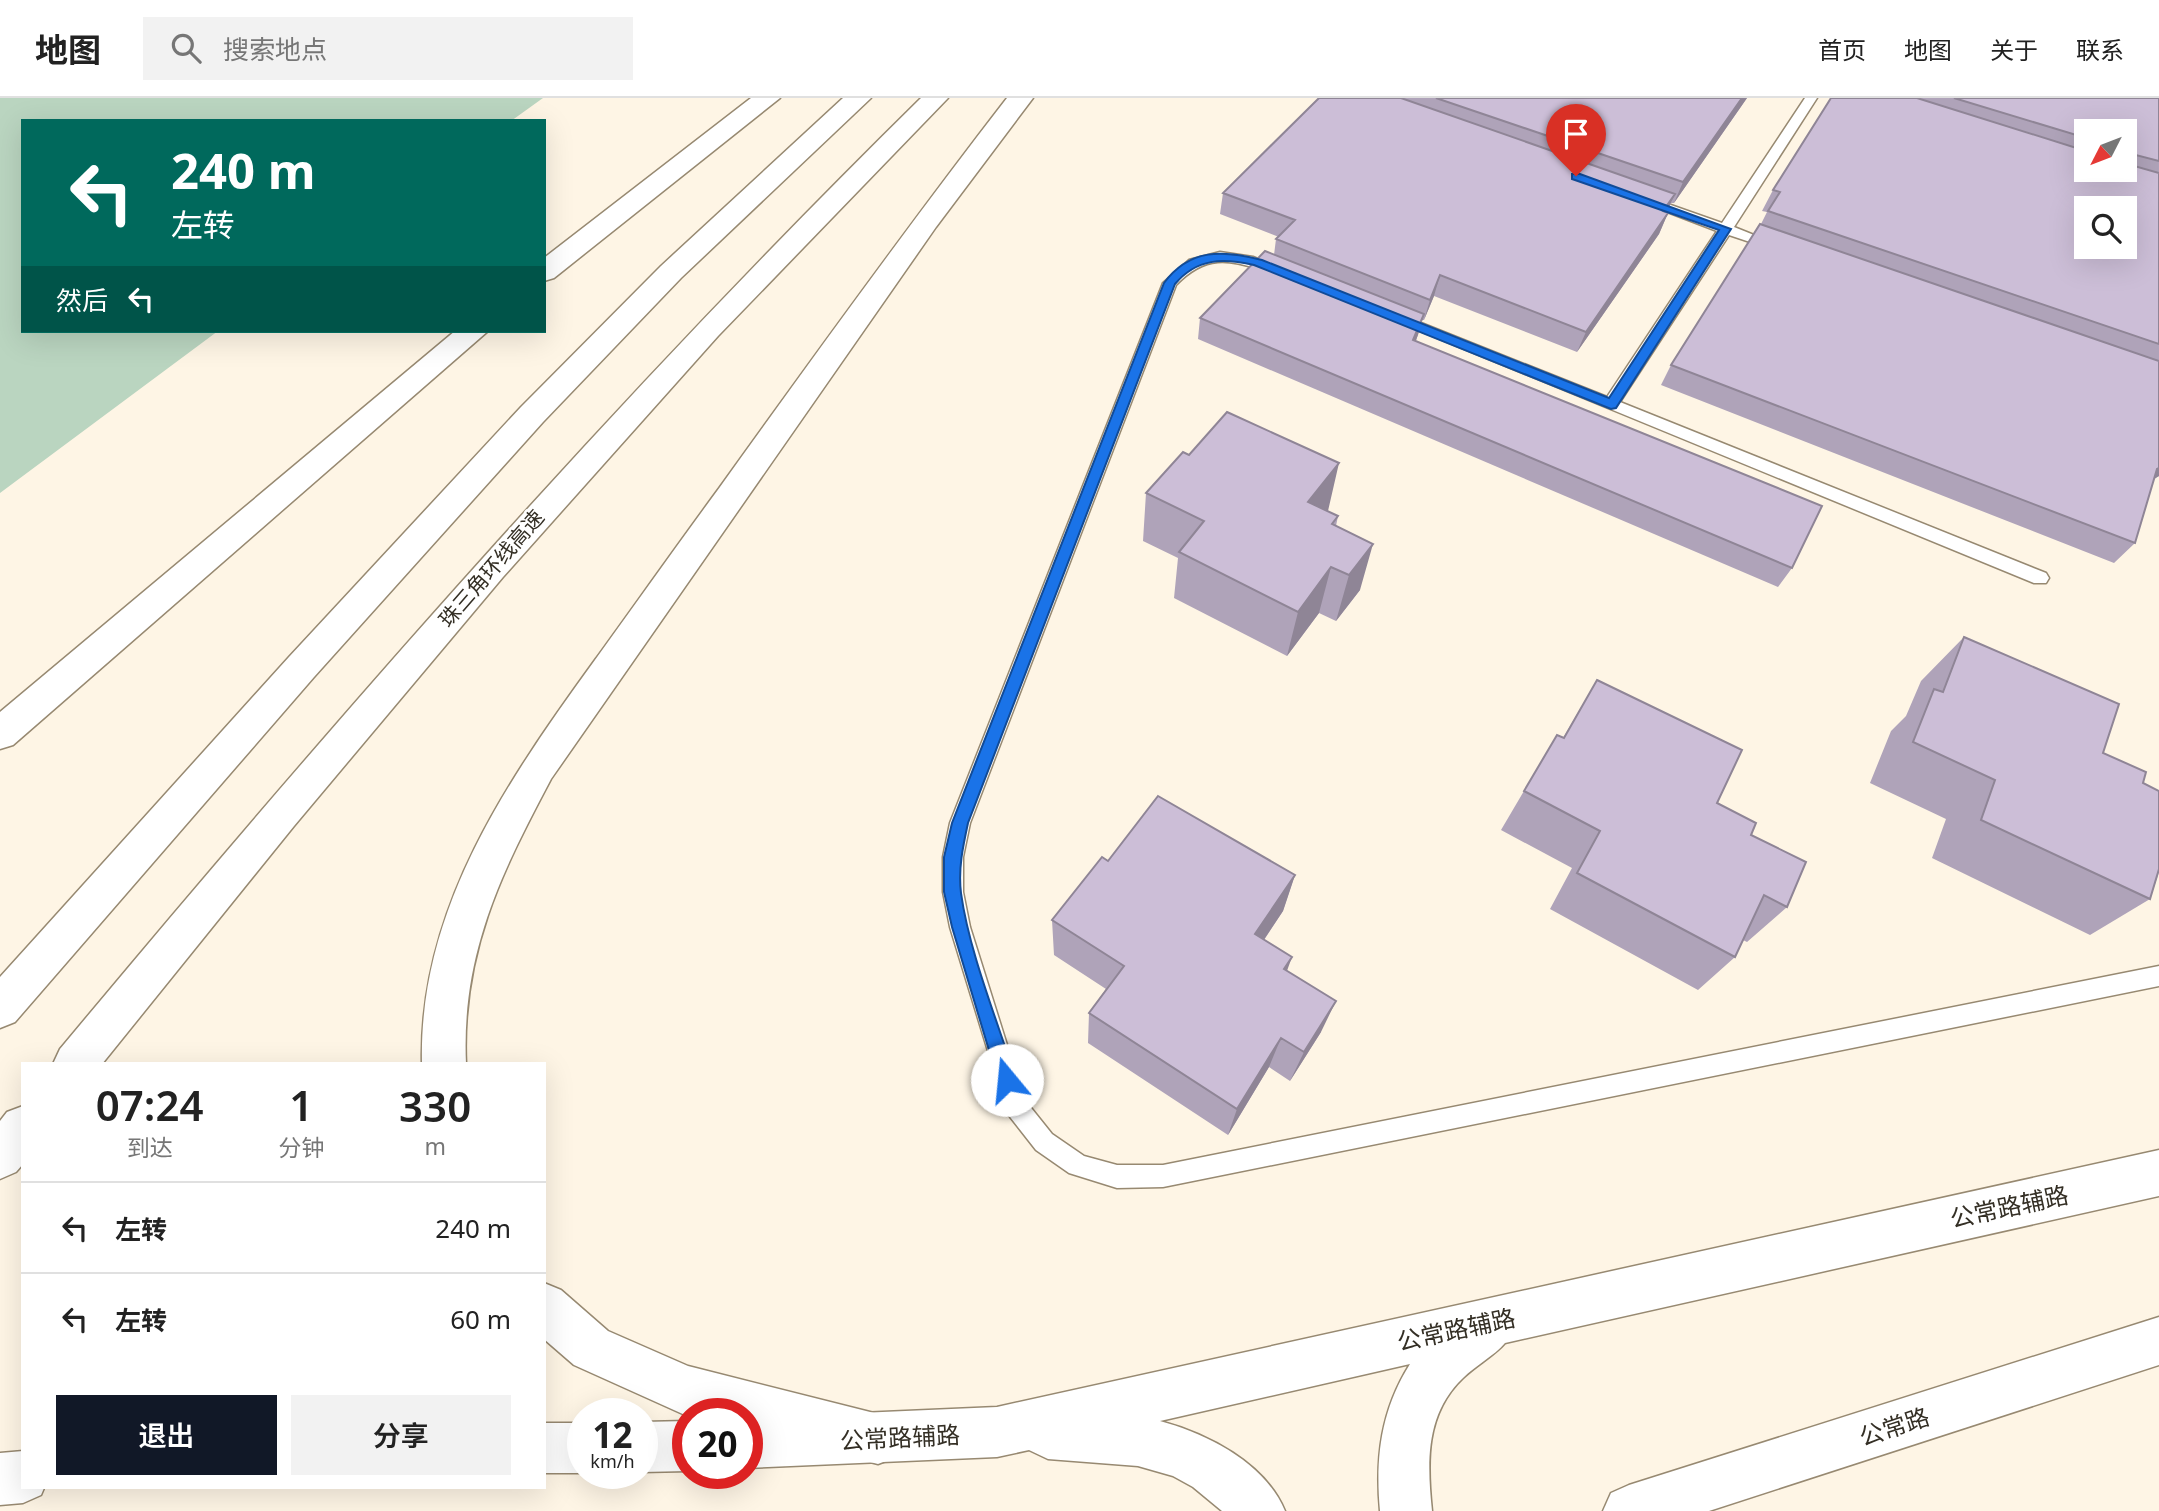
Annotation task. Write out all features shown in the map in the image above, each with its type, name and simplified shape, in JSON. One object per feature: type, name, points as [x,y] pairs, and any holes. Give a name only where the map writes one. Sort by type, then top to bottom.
[{"type":"main road","points":[[546,270],[767,98]]},
{"type":"main road","points":[[0,1008],[303,666],[612,331],[772,175],[858,98]]},
{"type":"main road","name":"珠三角环线高速","points":[[77,1062],[271,824],[636,403],[823,207],[935,98]]},
{"type":"main road","points":[[444,1062],[440,1037],[454,954],[485,864],[538,768],[926,221],[1020,98]]},
{"type":"main road","points":[[0,734],[471,333]]},
{"type":"main road","points":[[0,1156],[21,1130]]},
{"type":"main road","name":"公常路辅路","points":[[763,1443],[997,1432],[2159,1173]]},
{"type":"main road","points":[[546,1309],[591,1348],[685,1390],[878,1439]]},
{"type":"main road","points":[[1406,1511],[1401,1469],[1405,1429],[1422,1388],[1444,1361],[1472,1337],[1504,1318]]},
{"type":"main road","name":"公常路","points":[[1629,1511],[2159,1341]]},
{"type":"main road","points":[[997,1432],[1130,1438],[1179,1450],[1236,1486],[1259,1511]]},
{"type":"main road","points":[[546,1448],[567,1448]]},
{"type":"main road","points":[[0,1479],[21,1477]]},
{"type":"lane","points":[[1611,404],[1811,98]]},
{"type":"lane","points":[[1622,193],[1791,252]]},
{"type":"lane","points":[[1296,277],[1258,262],[1232,256],[1204,258],[1182,268],[1170,283],[960,823],[953,857],[953,892],[960,927],[1015,1105],[1030,1129],[1050,1149],[1074,1164],[1102,1175],[1133,1179],[1163,1176],[2159,976]]},
{"type":"lane","points":[[1384,313],[2040,578]]},
{"type":"green space","points":[[0,98],[543,98],[514,119],[21,119],[21,333],[215,333],[0,493]]},
{"type":"building","points":[[1319,98],[1401,98],[1675,194],[1663,211],[1668,213],[1586,332],[1440,275],[1430,300],[1276,239],[1295,220],[1223,193]]},
{"type":"building","points":[[1436,98],[1742,98],[1683,182]]},
{"type":"building","points":[[1831,98],[1917,98],[2074,147],[2074,182],[2137,182],[2137,167],[2159,173],[2159,344],[1768,211],[1780,192],[1773,190]]},
{"type":"building","points":[[1954,98],[2159,98],[2159,161],[2137,155],[2137,119],[2074,119],[2074,134]]},
{"type":"building","points":[[1760,224],[2159,361],[2159,468],[2135,543],[1671,365]]},
{"type":"building","points":[[1265,251],[1424,314],[1413,340],[1822,506],[1792,568],[1200,318]]},
{"type":"building","points":[[1227,412],[1339,463],[1308,502],[1338,516],[1332,524],[1373,544],[1349,575],[1331,567],[1298,612],[1179,552],[1204,521],[1146,493],[1183,452],[1189,455]]},
{"type":"building","points":[[1964,637],[2119,704],[2103,753],[2146,772],[2143,783],[2159,791],[2159,869],[2150,899],[1981,820],[1995,780],[1913,742],[1934,689],[1943,692]]},
{"type":"building","points":[[1597,680],[1742,750],[1717,803],[1756,823],[1751,835],[1806,862],[1787,907],[1764,895],[1735,957],[1577,873],[1600,831],[1524,791],[1557,735],[1564,738]]},
{"type":"building","points":[[1158,796],[1295,875],[1255,934],[1292,957],[1284,969],[1336,1001],[1304,1052],[1281,1038],[1237,1109],[1089,1013],[1124,966],[1052,920],[1102,857],[1108,861]]},
{"type":"route","points":[[1007,1080],[960,927],[953,892],[953,857],[960,823],[1170,283],[1182,268],[1204,258],[1232,256],[1258,262],[1611,404],[1726,229],[1576,176]]}]
